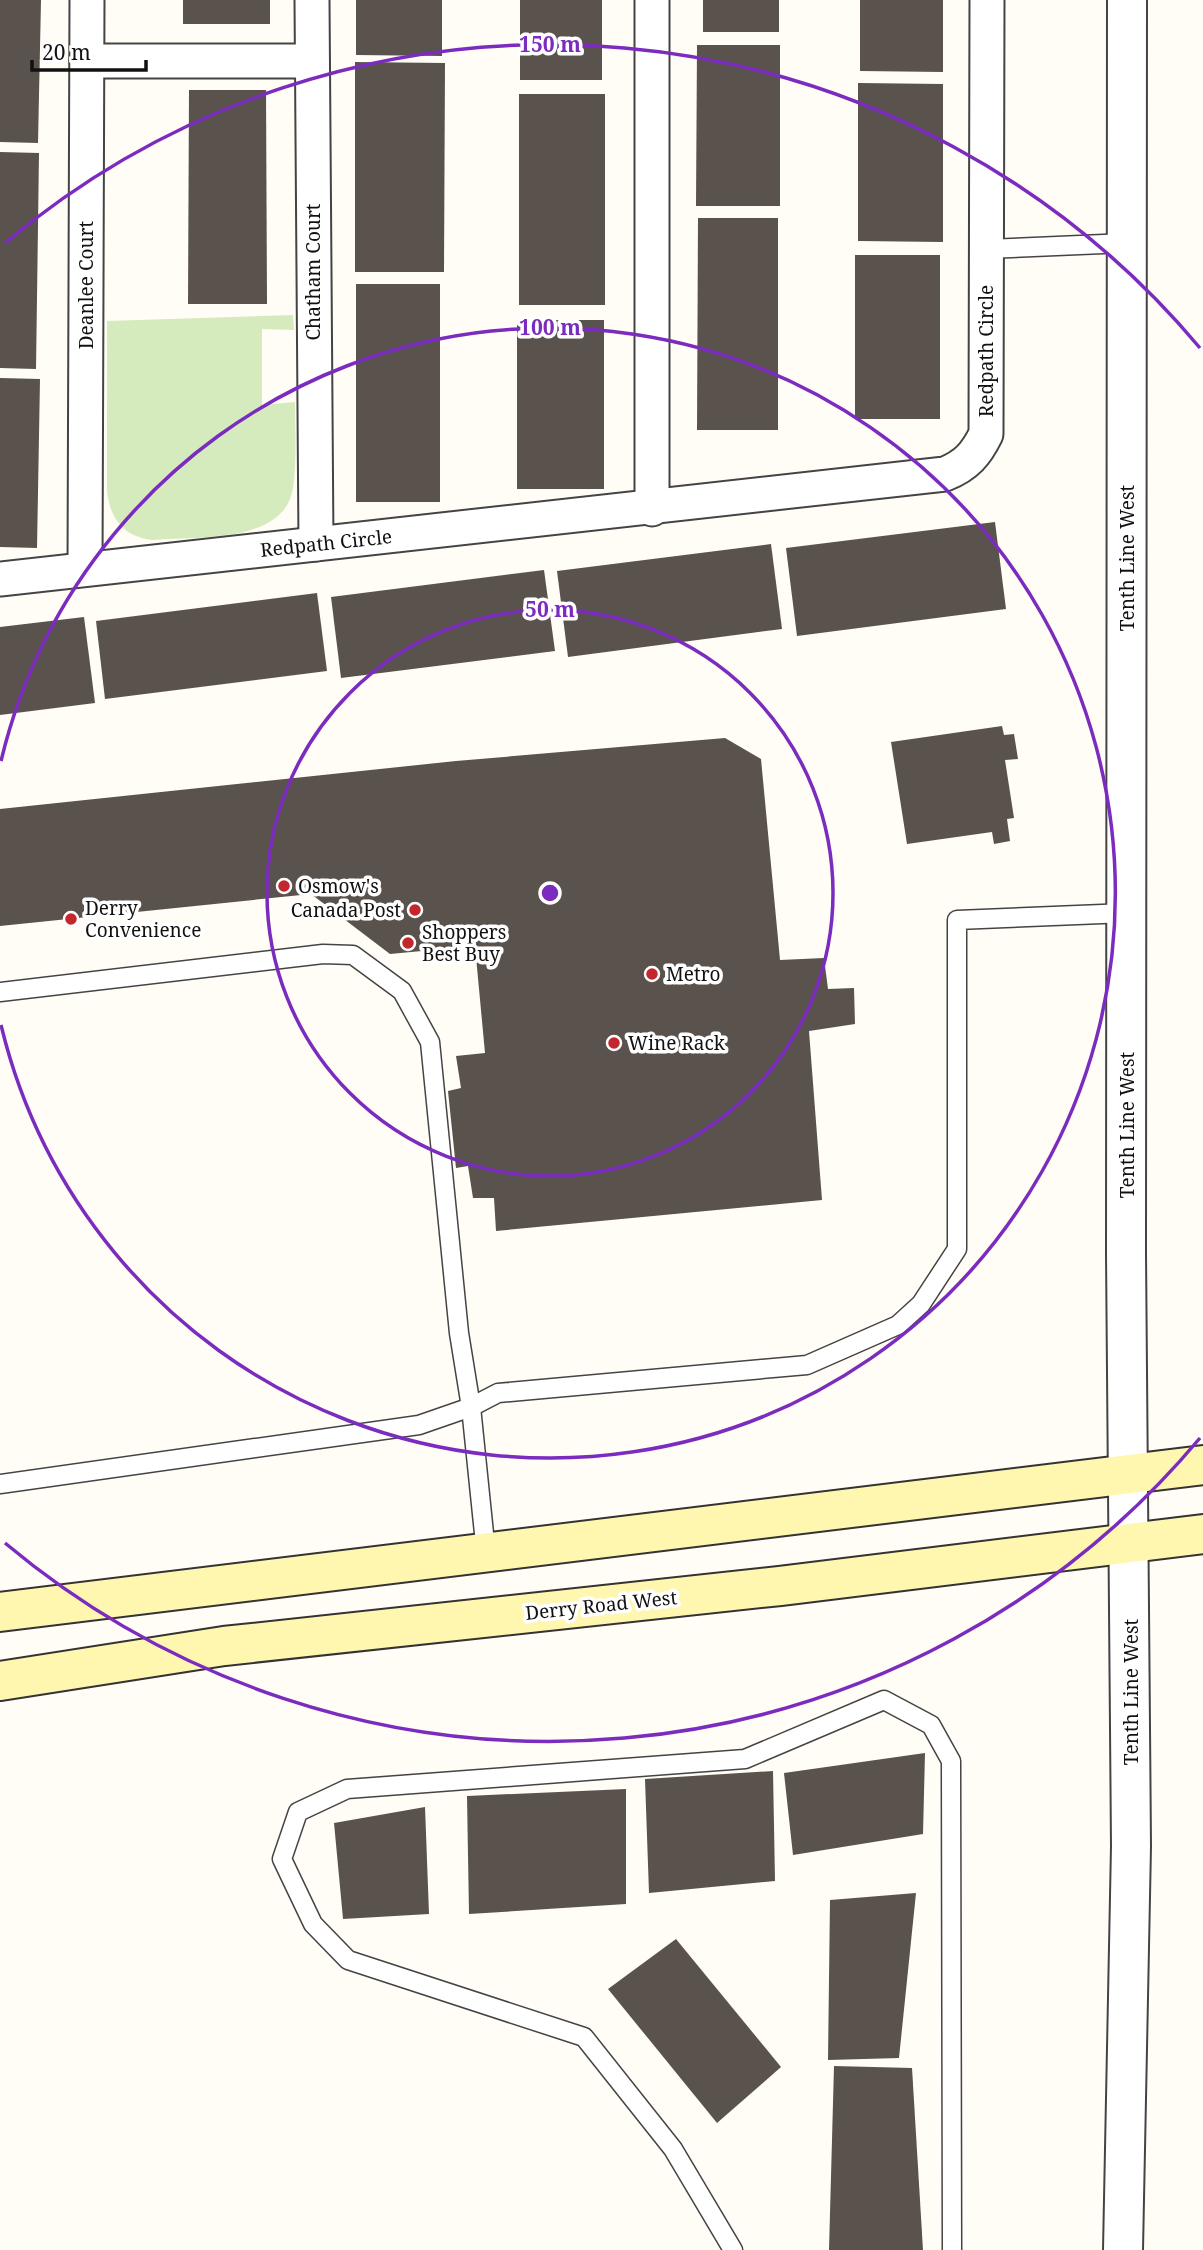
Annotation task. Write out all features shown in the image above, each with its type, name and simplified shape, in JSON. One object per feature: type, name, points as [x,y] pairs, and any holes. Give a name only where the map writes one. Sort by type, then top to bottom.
[{"type":"main road","points":[[0,1612],[1203,1465]]},
{"type":"main road","name":"Derry Road West","points":[[0,1681],[225,1646],[780,1586],[1203,1534]]},
{"type":"street","name":"Deanlee Court","points":[[85,569],[87,0]]},
{"type":"street","name":"Chatham Court","points":[[312,0],[316,544]]},
{"type":"street","points":[[652,0],[652,509]]},
{"type":"street","name":"Redpath Circle","points":[[0,579],[652,509],[945,474],[962,468],[975,455],[986,434],[987,0]]},
{"type":"street","name":"Tenth Line West","points":[[1123,2250],[1131,1846],[1128,1474],[1127,0]]},
{"type":"street","points":[[88,61],[312,61]]},
{"type":"lane","points":[[986,249],[1127,243]]},
{"type":"lane","points":[[0,1484],[419,1425],[471,1407],[498,1393],[807,1365],[898,1325],[921,1304],[957,1249],[957,920],[1127,913]]},
{"type":"lane","points":[[0,992],[323,954],[353,955],[402,991],[429,1042],[459,1333],[471,1407],[486,1553]]},
{"type":"lane","points":[[733,2250],[673,2149],[584,2037],[348,1960],[313,1924],[282,1859],[299,1812],[347,1788],[746,1759],[884,1700],[931,1725],[951,1761],[952,2250]]},
{"type":"green space","points":[[293,315],[294,330],[262,329],[262,405],[295,402],[294,478],[286,506],[274,519],[257,528],[236,534],[153,540],[126,531],[111,510],[107,491],[107,321]]},
{"type":"building","points":[[0,0],[41,0],[38,143],[0,142]]},
{"type":"building","points":[[183,0],[270,0],[270,24],[183,24]]},
{"type":"building","points":[[356,0],[442,0],[442,56],[356,55]]},
{"type":"building","points":[[520,0],[602,0],[602,80],[520,80]]},
{"type":"building","points":[[703,0],[779,0],[779,32],[703,32]]},
{"type":"building","points":[[860,0],[943,0],[943,72],[860,71]]},
{"type":"building","points":[[697,45],[780,45],[780,206],[696,206]]},
{"type":"building","points":[[355,62],[445,63],[444,272],[355,272]]},
{"type":"building","points":[[858,83],[943,84],[943,242],[858,241]]},
{"type":"building","points":[[189,90],[266,90],[267,304],[188,304]]},
{"type":"building","points":[[519,94],[605,94],[605,305],[519,305]]},
{"type":"building","points":[[0,152],[39,153],[36,369],[0,368]]},
{"type":"building","points":[[698,218],[778,218],[778,430],[697,430]]},
{"type":"building","points":[[855,255],[940,255],[940,419],[855,419]]},
{"type":"building","points":[[356,284],[440,284],[440,502],[356,502]]},
{"type":"building","points":[[517,320],[604,320],[604,489],[517,489]]},
{"type":"building","points":[[0,378],[40,379],[37,548],[0,547]]},
{"type":"building","points":[[995,522],[1006,609],[797,636],[786,548]]},
{"type":"building","points":[[771,544],[782,629],[568,657],[557,571]]},
{"type":"building","points":[[544,570],[555,651],[341,678],[331,597]]},
{"type":"building","points":[[317,593],[327,671],[105,699],[96,621]]},
{"type":"building","points":[[84,617],[95,703],[0,715],[0,627]]},
{"type":"building","points":[[1002,726],[1004,735],[1014,734],[1018,759],[1005,760],[1014,818],[1007,819],[1010,841],[994,844],[992,832],[907,844],[891,742]]},
{"type":"building","name":"Metro","points":[[725,738],[761,759],[780,960],[824,958],[828,989],[854,988],[855,1024],[809,1031],[822,1200],[496,1231],[494,1198],[473,1198],[468,1166],[456,1168],[448,1091],[461,1088],[456,1056],[485,1053],[475,946],[390,954],[311,894],[0,926],[0,809],[456,761]]},
{"type":"building","points":[[925,1753],[923,1834],[793,1855],[784,1773]]},
{"type":"building","points":[[773,1771],[775,1881],[649,1893],[645,1779]]},
{"type":"building","points":[[626,1789],[626,1904],[469,1914],[467,1796]]},
{"type":"building","points":[[425,1807],[429,1914],[343,1919],[334,1823]]},
{"type":"building","points":[[916,1893],[899,2058],[828,2060],[830,1900]]},
{"type":"building","points":[[676,1939],[781,2067],[717,2123],[608,1989]]},
{"type":"building","points":[[834,2066],[912,2068],[923,2250],[829,2250]]},
{"type":"place","name":"Osmow's","points":[[284,886]]},
{"type":"place","name":"Canada Post","points":[[415,910]]},
{"type":"place","name":"Derry Convenience","points":[[71,919]]},
{"type":"place","name":"Shoppers Best Buy","points":[[408,943]]},
{"type":"place","name":"Metro","points":[[652,974]]},
{"type":"place","name":"Wine Rack","points":[[614,1043]]}]
